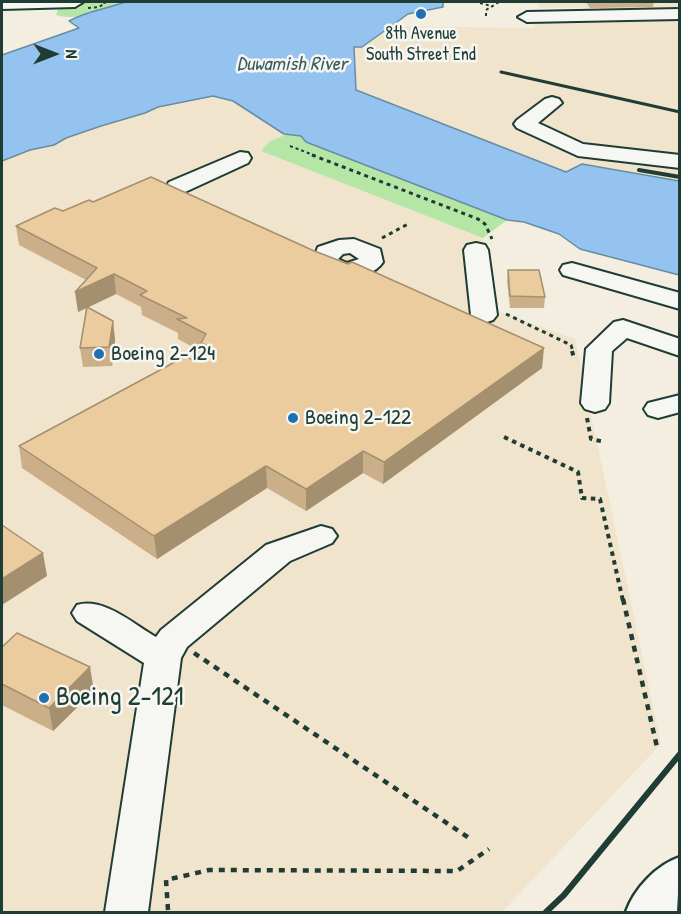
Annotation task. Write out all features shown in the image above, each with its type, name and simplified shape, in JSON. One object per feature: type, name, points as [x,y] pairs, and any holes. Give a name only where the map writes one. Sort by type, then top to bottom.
[{"type":"main road","points":[[650,912],[680,876]]},
{"type":"street","points":[[2,4],[73,2]]},
{"type":"street","points":[[527,17],[680,14]]},
{"type":"street","points":[[552,103],[524,124],[578,150],[680,162]]},
{"type":"street","points":[[177,187],[240,158]]},
{"type":"street","points":[[476,250],[484,315]]},
{"type":"street","points":[[572,270],[667,298]]},
{"type":"street","points":[[595,403],[599,349],[623,328],[667,298]]},
{"type":"street","points":[[623,328],[680,348]]},
{"type":"street","points":[[126,912],[178,656],[173,639],[278,553],[321,536]]},
{"type":"street","points":[[89,613],[178,656]]},
{"type":"path","points":[[486,15],[486,10],[499,2]]},
{"type":"path","points":[[104,3],[110,3]]},
{"type":"path","points":[[480,3],[492,6]]},
{"type":"path","points":[[364,249],[408,224]]},
{"type":"path","points":[[504,437],[578,472],[582,498],[600,499],[657,747]]},
{"type":"path","points":[[178,656],[470,838]]},
{"type":"path","points":[[168,910],[166,880],[209,870],[457,871],[489,849]]},
{"type":"shaded area","points":[[536,2],[679,2],[680,8],[540,8]]},
{"type":"shaded area","points":[[679,16],[679,181],[582,164],[567,172],[356,90],[354,47],[362,47],[390,26],[534,28],[536,22]]},
{"type":"shaded area","points":[[213,96],[233,101],[287,134],[269,142],[262,151],[483,238],[497,311],[575,339],[661,744],[502,912],[2,912],[2,161],[30,150],[54,145],[66,138],[158,107]]},
{"type":"green space","points":[[83,2],[125,2],[82,16],[56,15],[58,9],[79,8]]},
{"type":"green space","points":[[287,134],[301,136],[306,142],[507,220],[483,238],[261,151],[269,142]]},
{"type":"water","name":"Duwamish River","points":[[125,2],[443,2],[443,7],[408,14],[362,47],[354,47],[356,90],[566,172],[582,164],[679,181],[679,275],[580,249],[559,234],[524,222],[507,220],[306,142],[301,136],[284,134],[233,101],[213,96],[158,107],[66,138],[54,145],[30,150],[2,161],[2,55],[79,28],[69,21]]},
{"type":"building","name":"Boeing 2-122","points":[[151,177],[312,250],[348,264],[352,262],[544,348],[384,462],[363,451],[306,489],[266,466],[154,536],[19,446],[186,356],[192,360],[197,350],[206,345],[201,343],[206,334],[177,319],[187,318],[140,295],[147,291],[114,274],[75,292],[97,268],[16,226],[55,208],[63,211],[89,200],[93,202]]},
{"type":"building","points":[[508,270],[539,270],[545,297],[510,296]]},
{"type":"building","points":[[87,307],[113,321],[109,347],[80,348]]},
{"type":"building","points":[[2,525],[43,553],[2,579]]},
{"type":"building","points":[[17,633],[90,667],[49,708],[2,684],[2,647]]},
{"type":"railway","points":[[501,72],[680,112]]},
{"type":"railway","points":[[639,170],[680,177]]},
{"type":"railway","points":[[546,912],[564,895],[680,754]]},
{"type":"place","name":"8th Avenue South Street End","points":[[421,14]]},
{"type":"place","name":"Boeing 2-124","points":[[99,354]]},
{"type":"place","name":"Boeing 2-122","points":[[293,418]]},
{"type":"place","name":"Boeing 2-121","points":[[44,698]]}]
